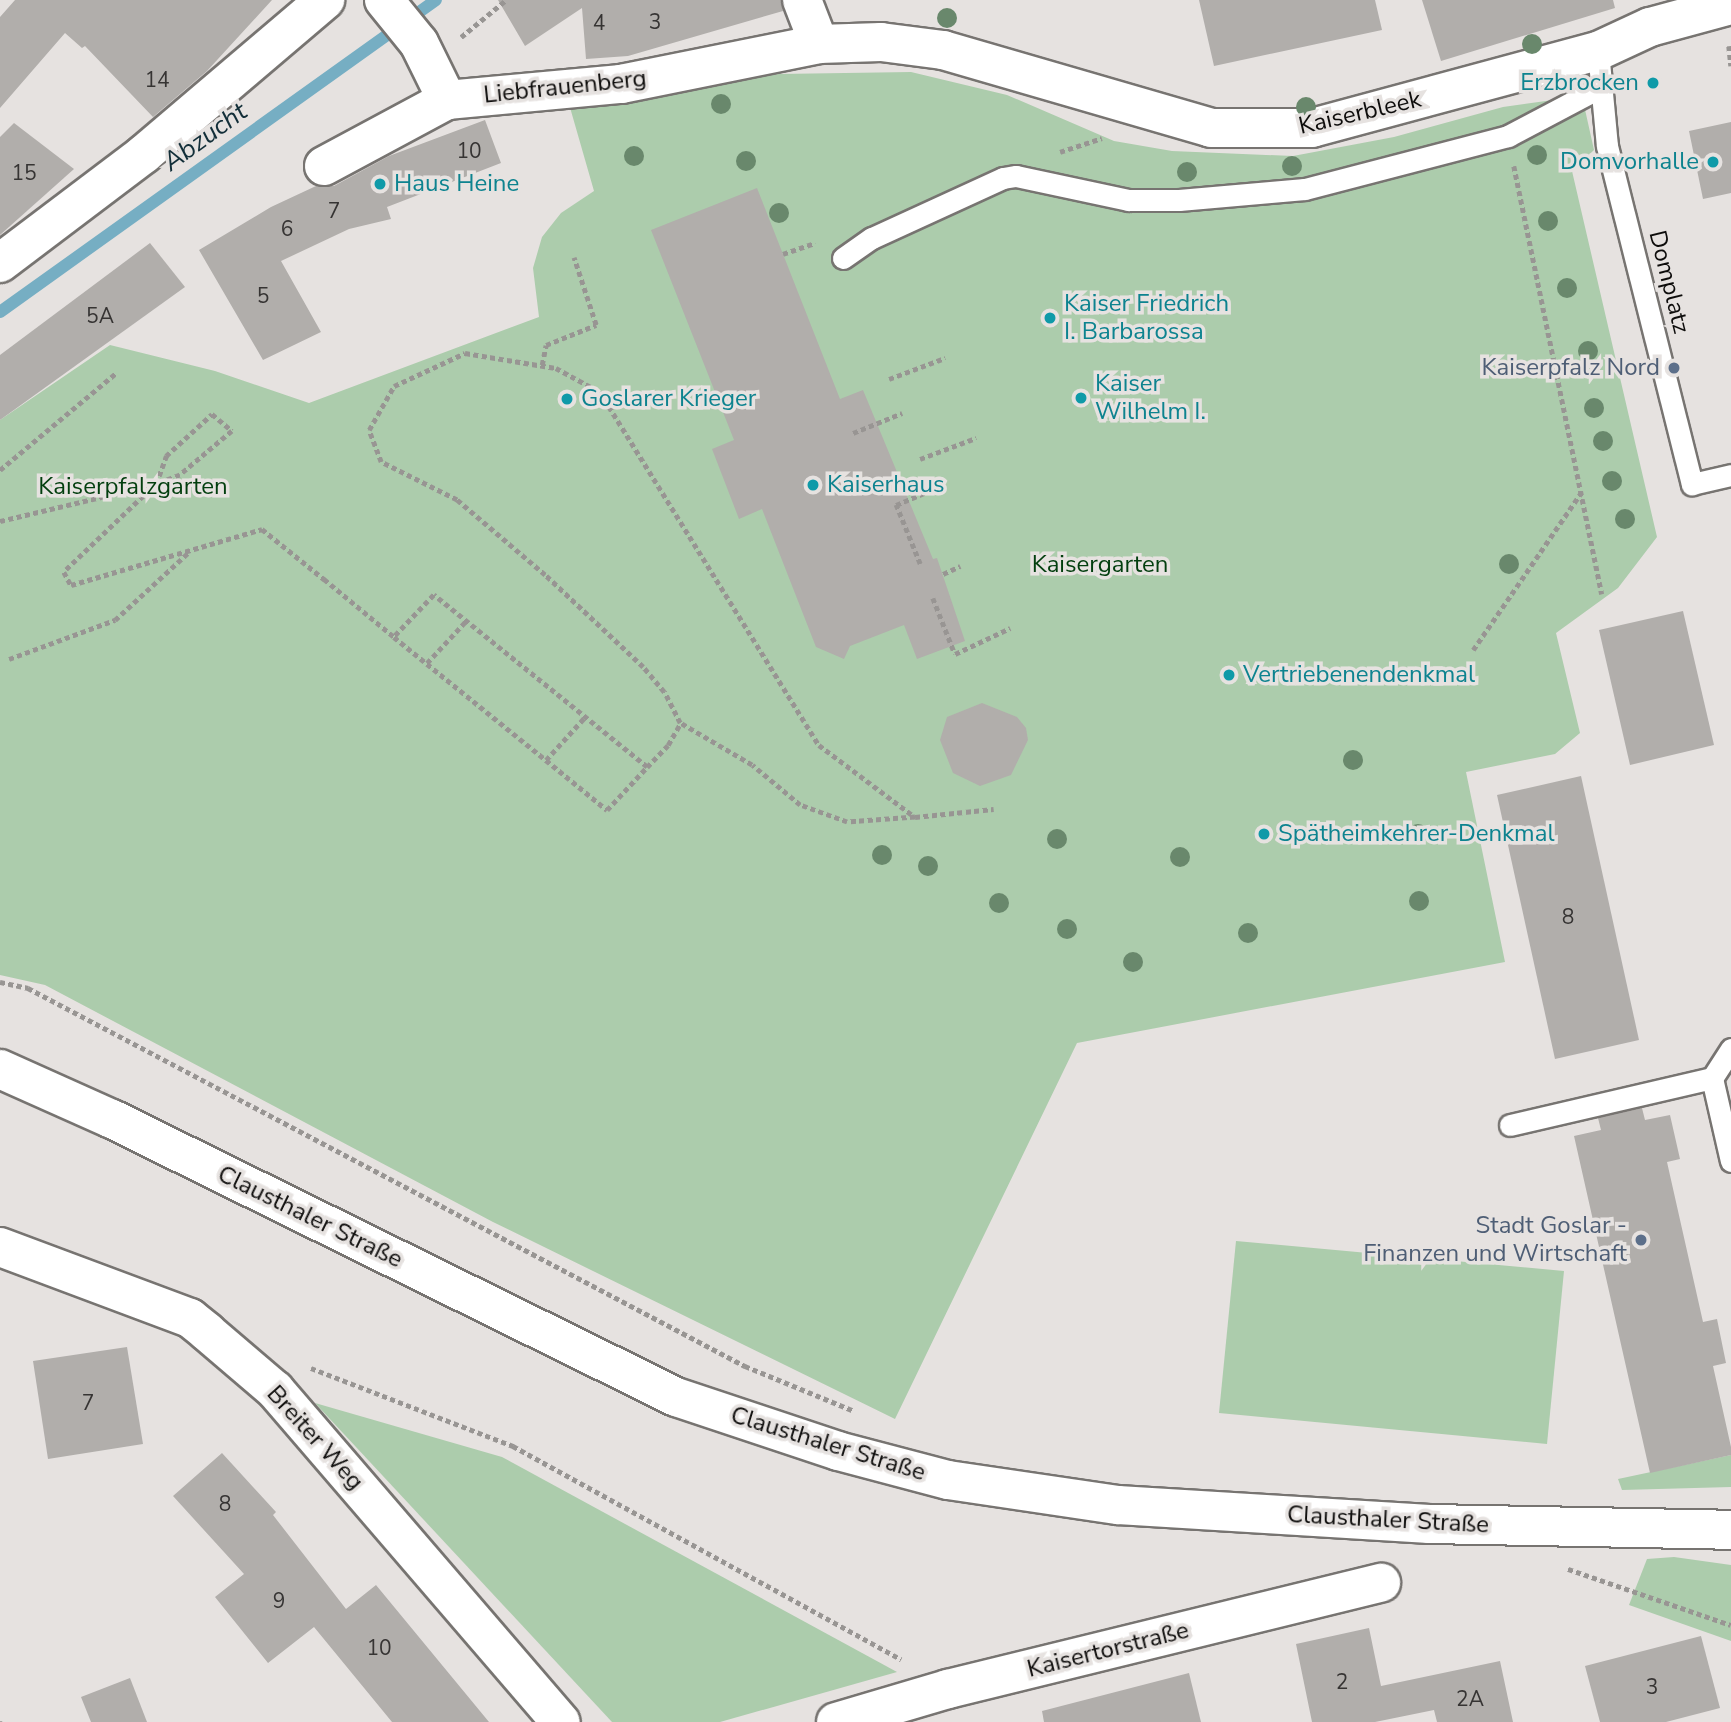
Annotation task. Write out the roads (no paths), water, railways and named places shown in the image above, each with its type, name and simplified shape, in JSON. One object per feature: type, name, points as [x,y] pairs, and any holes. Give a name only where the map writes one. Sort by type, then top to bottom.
[{"type":"street","points":[[0,262],[144,154],[325,0]]},
{"type":"street","points":[[802,0],[819,44]]},
{"type":"street","points":[[385,2],[425,52],[447,100]]},
{"type":"street","name":"Kaiserbleek","points":[[819,44],[881,42],[943,50],[1202,126],[1262,131],[1335,122],[1598,70],[1650,27],[1731,5]]},
{"type":"street","name":"Liebfrauenberg","points":[[324,166],[447,100],[621,84],[819,44]]},
{"type":"street","name":"Clausthaler Straße","points":[[0,1069],[112,1119],[676,1397],[838,1451],[948,1480],[1118,1505],[1429,1524],[1731,1530]]},
{"type":"street","name":"Breiter Weg","points":[[0,1247],[190,1318],[207,1332],[275,1390],[561,1722]]},
{"type":"street","name":"Kaisertorstraße","points":[[836,1722],[948,1689],[1381,1583]]},
{"type":"lane","points":[[843,258],[872,238],[1003,178],[1128,200],[1242,196],[1304,189],[1508,136],[1598,70]]},
{"type":"lane","name":"Domplatz","points":[[1598,70],[1607,146],[1692,484],[1731,475]]},
{"type":"lane","points":[[1510,1125],[1712,1078],[1731,1049]]},
{"type":"lane","points":[[1712,1078],[1731,1161]]},
{"type":"waterway","name":"Abzucht","points":[[0,312],[436,0]]},
{"type":"place","name":"Erzbrocken","points":[[1653,83]]},
{"type":"place","name":"Domvorhalle","points":[[1713,162]]},
{"type":"place","name":"Haus Heine","points":[[380,184]]},
{"type":"place","name":"Kaiser Friedrich I. Barbarossa","points":[[1050,318]]},
{"type":"place","name":"Kaiserpfalz Nord","points":[[1674,368]]},
{"type":"place","name":"Kaiser Wilhelm I.","points":[[1081,398]]},
{"type":"place","name":"Goslarer Krieger","points":[[567,399]]},
{"type":"place","name":"Kaiserhaus","points":[[813,485]]},
{"type":"place","name":"Vertriebenendenkmal","points":[[1229,675]]},
{"type":"place","name":"Spätheimkehrer-Denkmal","points":[[1264,834]]},
{"type":"place","name":"Stadt Goslar - Finanzen und Wirtschaft","points":[[1641,1240]]},
{"type":"park label","name":"Kaiserpfalzgarten","points":[[133,487]]},
{"type":"park label","name":"Kaisergarten","points":[[1100,565]]}]
